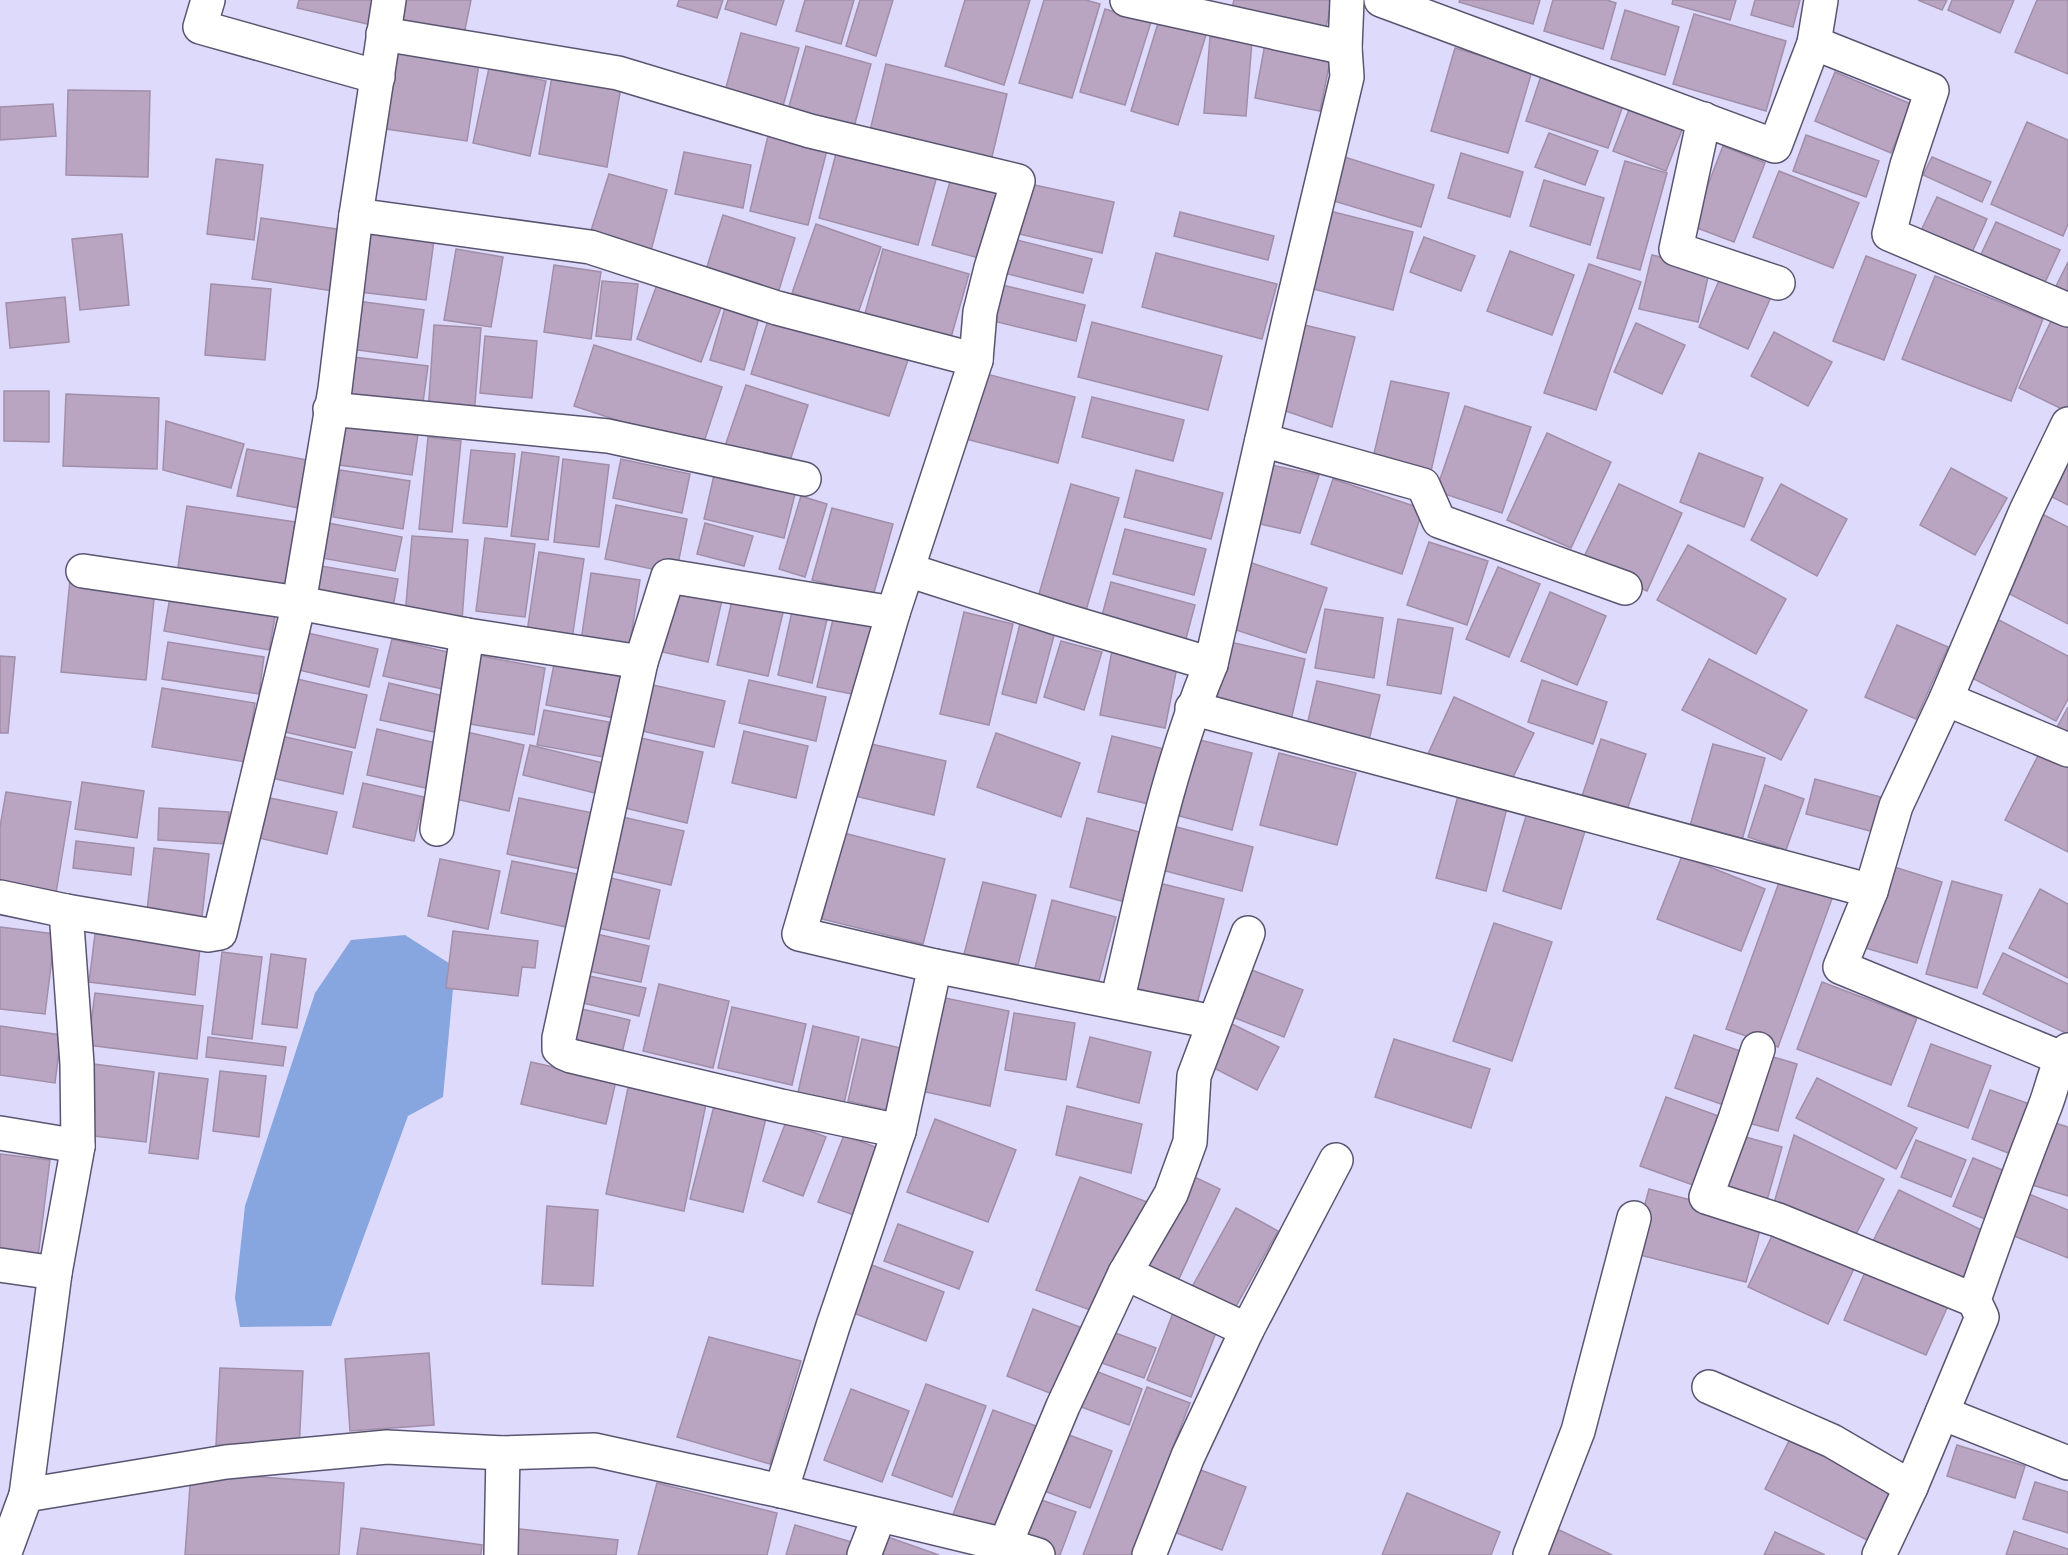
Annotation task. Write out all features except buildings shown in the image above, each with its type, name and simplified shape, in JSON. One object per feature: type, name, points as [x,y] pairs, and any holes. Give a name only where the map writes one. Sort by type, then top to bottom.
[{"type":"street","points":[[208,0],[200,27],[378,77]]},
{"type":"street","points":[[0,897],[66,911],[208,935],[220,933],[299,603],[334,389],[356,215],[389,0]]},
{"type":"street","points":[[1127,0],[1345,48]]},
{"type":"street","points":[[1117,1002],[1166,799],[1192,708],[1211,664],[1347,77],[1345,48],[1347,0]]},
{"type":"street","points":[[1381,0],[1775,146],[1814,43],[1821,0]]},
{"type":"street","points":[[384,34],[618,73],[810,132],[1018,181],[980,312],[976,360],[893,614],[799,934],[935,966],[1213,1022]]},
{"type":"street","points":[[1814,43],[1932,90],[1907,165],[1889,234],[2068,310]]},
{"type":"street","points":[[1704,119],[1676,249],[1778,283]]},
{"type":"street","points":[[356,215],[590,247],[777,308],[976,360]]},
{"type":"street","points":[[330,409],[608,436],[804,479]]},
{"type":"street","points":[[1974,1300],[2009,1200],[2065,1054],[1840,967],[1871,891],[1896,806],[1946,699],[2026,511],[2068,424]]},
{"type":"street","points":[[1262,440],[1423,485],[1439,521],[1625,588]]},
{"type":"street","points":[[908,570],[1211,664]]},
{"type":"street","points":[[83,572],[299,603],[467,635],[641,662]]},
{"type":"street","points":[[893,614],[668,576],[641,662],[559,1038],[559,1049],[571,1056],[781,1106],[899,1131]]},
{"type":"street","points":[[437,829],[467,635]]},
{"type":"street","points":[[1946,699],[2068,750]]},
{"type":"street","points":[[1192,708],[1871,891]]},
{"type":"street","points":[[4,1555],[26,1495],[55,1273],[78,1146],[77,1064],[66,911]]},
{"type":"street","points":[[1005,1545],[1063,1406],[1125,1273],[1171,1194],[1190,1142],[1194,1076],[1248,933]]},
{"type":"street","points":[[781,1491],[833,1326],[899,1131],[935,966]]},
{"type":"street","points":[[1758,1049],[1706,1197],[1778,1220],[1974,1300],[1982,1317],[1911,1487],[1879,1555]]},
{"type":"street","points":[[0,1133],[78,1146]]},
{"type":"street","points":[[1149,1555],[1188,1456],[1247,1330],[1336,1160]]},
{"type":"street","points":[[1530,1555],[1578,1431],[1634,1218]]},
{"type":"street","points":[[0,1265],[55,1273]]},
{"type":"street","points":[[1125,1273],[1247,1330]]},
{"type":"street","points":[[1709,1387],[1832,1441],[1911,1487]]},
{"type":"street","points":[[1942,1413],[2068,1463]]},
{"type":"street","points":[[26,1495],[226,1462],[387,1448],[503,1453],[595,1450],[781,1491],[1038,1555]]},
{"type":"street","points":[[501,1555],[503,1453]]},
{"type":"street","points":[[864,1555],[879,1516]]},
{"type":"water","points":[[405,935],[455,967],[443,1097],[408,1116],[331,1326],[240,1327],[235,1298],[245,1206],[315,993],[351,940]]}]
